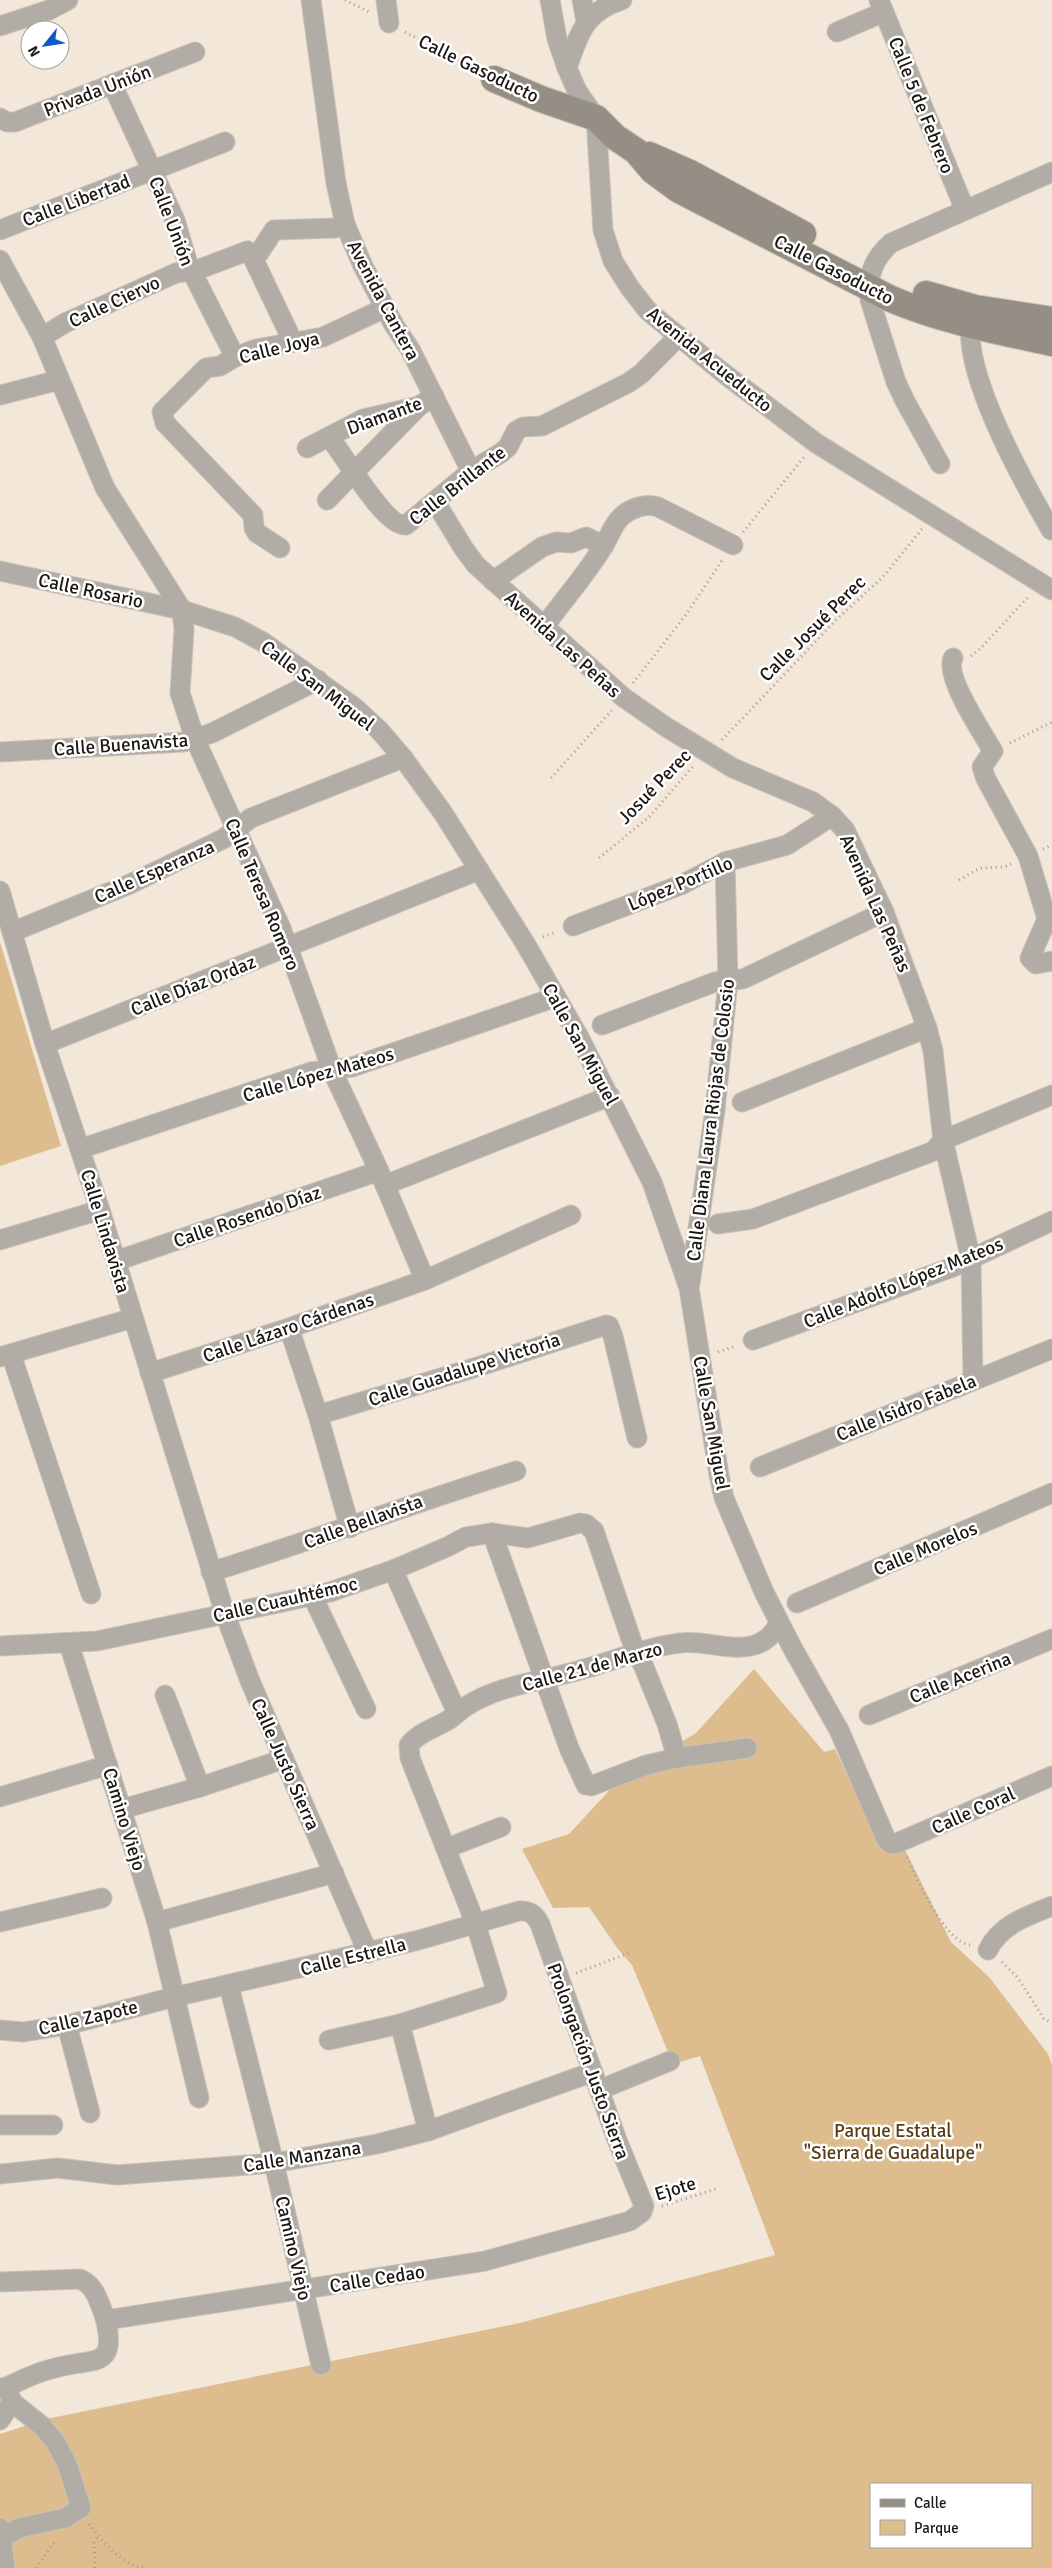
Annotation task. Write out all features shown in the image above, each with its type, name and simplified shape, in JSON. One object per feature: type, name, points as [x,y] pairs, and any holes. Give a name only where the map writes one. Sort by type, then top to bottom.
[{"type":"main road","name":"Calle Gasoducto","points":[[494,79],[540,99],[596,118],[615,137],[636,152],[658,158],[690,173],[870,279],[926,294],[972,317],[1052,343]]},
{"type":"main road","name":"Calle Gasoducto","points":[[972,317],[1052,320]]},
{"type":"street","points":[[0,26],[49,10],[68,0]]},
{"type":"street","name":"Avenida Cantera","points":[[311,0],[336,183],[345,224],[352,244],[385,308],[410,349],[427,401],[471,471]]},
{"type":"street","points":[[386,0],[389,23]]},
{"type":"street","points":[[550,0],[557,39],[567,68],[577,91],[596,118]]},
{"type":"street","points":[[582,0],[586,21]]},
{"type":"street","points":[[567,68],[586,21],[599,10],[622,0]]},
{"type":"street","points":[[837,32],[882,6]]},
{"type":"street","name":"Calle 5 de Febrero","points":[[882,6],[965,210]]},
{"type":"street","name":"Privada Unión","points":[[0,118],[7,122],[15,122],[195,52]]},
{"type":"street","name":"Calle Unión","points":[[112,84],[153,170],[179,231],[191,270],[235,357]]},
{"type":"street","name":"Avenida Acueducto","points":[[596,118],[599,198],[603,230],[614,262],[630,288],[648,311],[722,372],[816,443],[932,517],[1047,586]]},
{"type":"street","name":"Calle Libertad","points":[[0,230],[225,142]]},
{"type":"street","points":[[940,464],[896,382],[870,279],[876,259],[891,243],[1052,172]]},
{"type":"street","points":[[293,342],[253,258],[259,253],[274,230],[335,228],[345,224]]},
{"type":"street","name":"Calle Ciervo","points":[[42,337],[65,323],[176,273],[191,270],[246,250],[253,258]]},
{"type":"street","points":[[0,260],[42,337],[105,488],[182,610]]},
{"type":"street","name":"Calle Joya","points":[[280,548],[257,532],[254,528],[253,515],[199,460],[165,423],[161,415],[192,380],[206,368],[220,366],[235,357],[256,349],[323,336],[385,308]]},
{"type":"street","points":[[972,317],[970,349],[978,380],[1032,498],[1051,530]]},
{"type":"street","name":"Calle Brillante","points":[[329,437],[341,450],[354,473],[382,508],[397,524],[402,526],[412,522],[436,503],[471,471],[501,453],[508,447],[516,431],[524,427],[542,426],[628,383],[641,374],[679,336]]},
{"type":"street","points":[[0,396],[59,380]]},
{"type":"street","points":[[327,500],[427,401]]},
{"type":"street","name":"Diamante","points":[[308,448],[363,419],[427,401]]},
{"type":"street","name":"Avenida Las Peñas","points":[[436,503],[469,557],[623,697],[706,752],[751,778],[800,796],[832,816],[845,830],[884,912],[927,1028],[933,1051],[943,1140],[971,1258],[973,1380]]},
{"type":"street","points":[[544,626],[604,546],[613,526],[621,517],[637,508],[652,505],[733,545]]},
{"type":"street","points":[[494,581],[542,547],[556,542],[570,543],[586,537],[604,546]]},
{"type":"street","name":"Calle Rosario","points":[[0,571],[182,610]]},
{"type":"street","name":"Calle San Miguel","points":[[182,610],[235,627],[264,642],[354,707],[380,731],[403,758],[443,813],[525,943],[610,1096],[652,1182],[689,1288],[724,1498],[744,1549],[779,1623],[839,1730],[886,1839],[894,1844]]},
{"type":"street","name":"Calle Teresa Romero","points":[[182,610],[184,630],[180,693],[195,739],[288,947],[332,1070],[382,1178]]},
{"type":"street","points":[[953,658],[951,667],[962,700],[993,751],[982,767],[986,779],[1028,856],[1047,919],[1030,958],[1036,964],[1052,961]]},
{"type":"street","name":"Calle Buenavista","points":[[0,752],[171,743],[195,739],[318,680]]},
{"type":"street","name":"Calle Esperanza","points":[[12,932],[130,884],[223,839],[251,818],[403,758]]},
{"type":"street","name":"López Portillo","points":[[573,926],[683,884],[725,862],[787,845],[832,816]]},
{"type":"street","name":"Calle Diana Laura Riojas de Colosio","points":[[689,1288],[715,1110],[728,981],[725,862]]},
{"type":"street","name":"Calle Díaz Ordaz","points":[[45,1044],[479,870]]},
{"type":"street","name":"Calle Lindavista","points":[[0,891],[45,1044],[100,1210],[211,1572]]},
{"type":"street","points":[[602,1025],[715,982],[743,979],[884,912]]},
{"type":"street","name":"Calle López Mateos","points":[[80,1148],[311,1072],[352,1067],[556,997]]},
{"type":"street","points":[[742,1102],[927,1028]]},
{"type":"street","points":[[718,1224],[737,1223],[762,1216],[934,1151],[943,1140],[1052,1095]]},
{"type":"street","name":"Calle Rosendo Díaz","points":[[116,1261],[382,1178],[610,1096]]},
{"type":"street","points":[[382,1178],[426,1280]]},
{"type":"street","points":[[0,1240],[100,1210]]},
{"type":"street","name":"Calle Lázaro Cárdenas","points":[[150,1373],[289,1328],[426,1280],[571,1215]]},
{"type":"street","name":"Calle Adolfo López Mateos","points":[[753,1340],[971,1258],[1052,1221]]},
{"type":"street","points":[[91,1594],[6,1355],[133,1318]]},
{"type":"street","name":"Calle Guadalupe Victoria","points":[[318,1415],[477,1368],[602,1325],[609,1326],[637,1438]]},
{"type":"street","points":[[289,1328],[318,1415],[350,1528]]},
{"type":"street","name":"Calle Isidro Fabela","points":[[760,1467],[1052,1349]]},
{"type":"street","name":"Calle Bellavista","points":[[211,1572],[350,1528],[429,1498],[516,1471]]},
{"type":"street","name":"Calle Morelos","points":[[797,1603],[1052,1493]]},
{"type":"street","name":"Calle Cuauhtémoc","points":[[0,1646],[69,1644],[97,1641],[330,1592],[393,1570],[466,1537],[492,1533],[528,1538],[580,1523],[590,1527],[596,1537],[637,1654]]},
{"type":"street","points":[[492,1533],[568,1748],[586,1785],[591,1786],[646,1765],[677,1758],[747,1748]]},
{"type":"street","points":[[393,1570],[457,1713]]},
{"type":"street","name":"Calle Justo Sierra","points":[[211,1572],[250,1681],[368,1953]]},
{"type":"street","points":[[312,1595],[366,1709]]},
{"type":"street","name":"Calle 21 de Marzo","points":[[448,1848],[410,1758],[409,1745],[416,1737],[477,1701],[543,1679],[660,1646],[703,1642],[737,1648],[753,1646],[765,1641],[774,1632],[779,1623]]},
{"type":"street","name":"Calle Acerina","points":[[869,1715],[1052,1639]]},
{"type":"street","name":"Camino Viejo","points":[[69,1644],[157,1922],[199,2098]]},
{"type":"street","points":[[637,1654],[667,1724],[677,1758]]},
{"type":"street","points":[[165,1695],[200,1787]]},
{"type":"street","points":[[122,1809],[200,1787],[284,1759]]},
{"type":"street","points":[[0,1797],[108,1765]]},
{"type":"street","name":"Calle Coral","points":[[894,1844],[1052,1776]]},
{"type":"street","points":[[329,2040],[400,2024],[497,1993],[476,1925],[448,1848],[501,1827]]},
{"type":"street","points":[[157,1922],[334,1873]]},
{"type":"street","points":[[0,1922],[102,1898]]},
{"type":"street","points":[[986,1951],[994,1938],[1017,1921],[1052,1906]]},
{"type":"street","name":"Calle Estrella","points":[[174,1997],[368,1953],[519,1912],[529,1912]]},
{"type":"street","name":"Prolongación Justo Sierra","points":[[529,1912],[540,1924],[596,2081],[642,2198],[644,2206],[642,2212]]},
{"type":"street","name":"Camino Viejo","points":[[228,1986],[274,2163],[321,2365]]},
{"type":"street","name":"Calle Zapote","points":[[0,2030],[23,2032],[68,2024],[174,1997]]},
{"type":"street","points":[[68,2024],[90,2113]]},
{"type":"street","points":[[400,2024],[428,2131]]},
{"type":"street","name":"Calle Manzana","points":[[0,2174],[58,2168],[117,2175],[274,2163],[377,2144],[428,2131],[596,2081],[670,2062]]},
{"type":"street","points":[[0,2125],[53,2126]]},
{"type":"street","name":"Calle Cedao","points":[[106,2320],[485,2261],[630,2220],[642,2212]]},
{"type":"street","points":[[0,2282],[80,2279],[92,2287],[106,2320],[108,2349],[102,2357],[44,2369],[6,2392],[0,2420]]},
{"type":"street","points":[[5,2568],[0,2535],[19,2528],[65,2518],[81,2508],[67,2464],[56,2442],[6,2392]]},
{"type":"path","name":"Calle Gasoducto","points":[[345,0],[494,79]]},
{"type":"path","name":"Calle Josué Perec","points":[[706,752],[722,740],[836,620],[882,578],[932,517]]},
{"type":"path","points":[[953,658],[958,655],[970,656],[980,649],[1047,586]]},
{"type":"path","points":[[551,778],[623,697],[648,662]]},
{"type":"path","points":[[993,751],[1052,722]]},
{"type":"path","name":"Josué Perec","points":[[599,858],[649,817],[706,752]]},
{"type":"path","points":[[959,880],[980,868],[1004,867],[1052,845]]},
{"type":"path","points":[[525,943],[573,926]]},
{"type":"path","points":[[700,1354],[719,1352],[753,1340]]},
{"type":"path","points":[[894,1844],[905,1842],[904,1849],[916,1879],[945,1925],[960,1941],[986,1951],[1018,1978],[1044,2018],[1052,2023]]},
{"type":"path","points":[[559,1980],[632,1952]]},
{"type":"path","name":"Ejote","points":[[642,2212],[716,2189]]},
{"type":"path","points":[[81,2508],[98,2536],[126,2562],[143,2568]]},
{"type":"path","points":[[36,2568],[53,2544],[65,2518]]},
{"type":"path","points":[[95,2568],[94,2543],[98,2536]]},
{"type":"green space","points":[[0,942],[61,1146],[0,1166]]},
{"type":"green space","name":"Parque Estatal \"Sierra de Guadalupe\"","points":[[754,1669],[824,1752],[835,1749],[852,1786],[902,1844],[951,1942],[989,1977],[1048,2054],[1052,2065],[1052,2568],[0,2568],[0,2434],[46,2419],[520,2323],[775,2255],[700,2056],[673,2064],[632,1965],[618,1949],[589,1907],[553,1908],[522,1849],[569,1834],[618,1781],[696,1733]]}]
